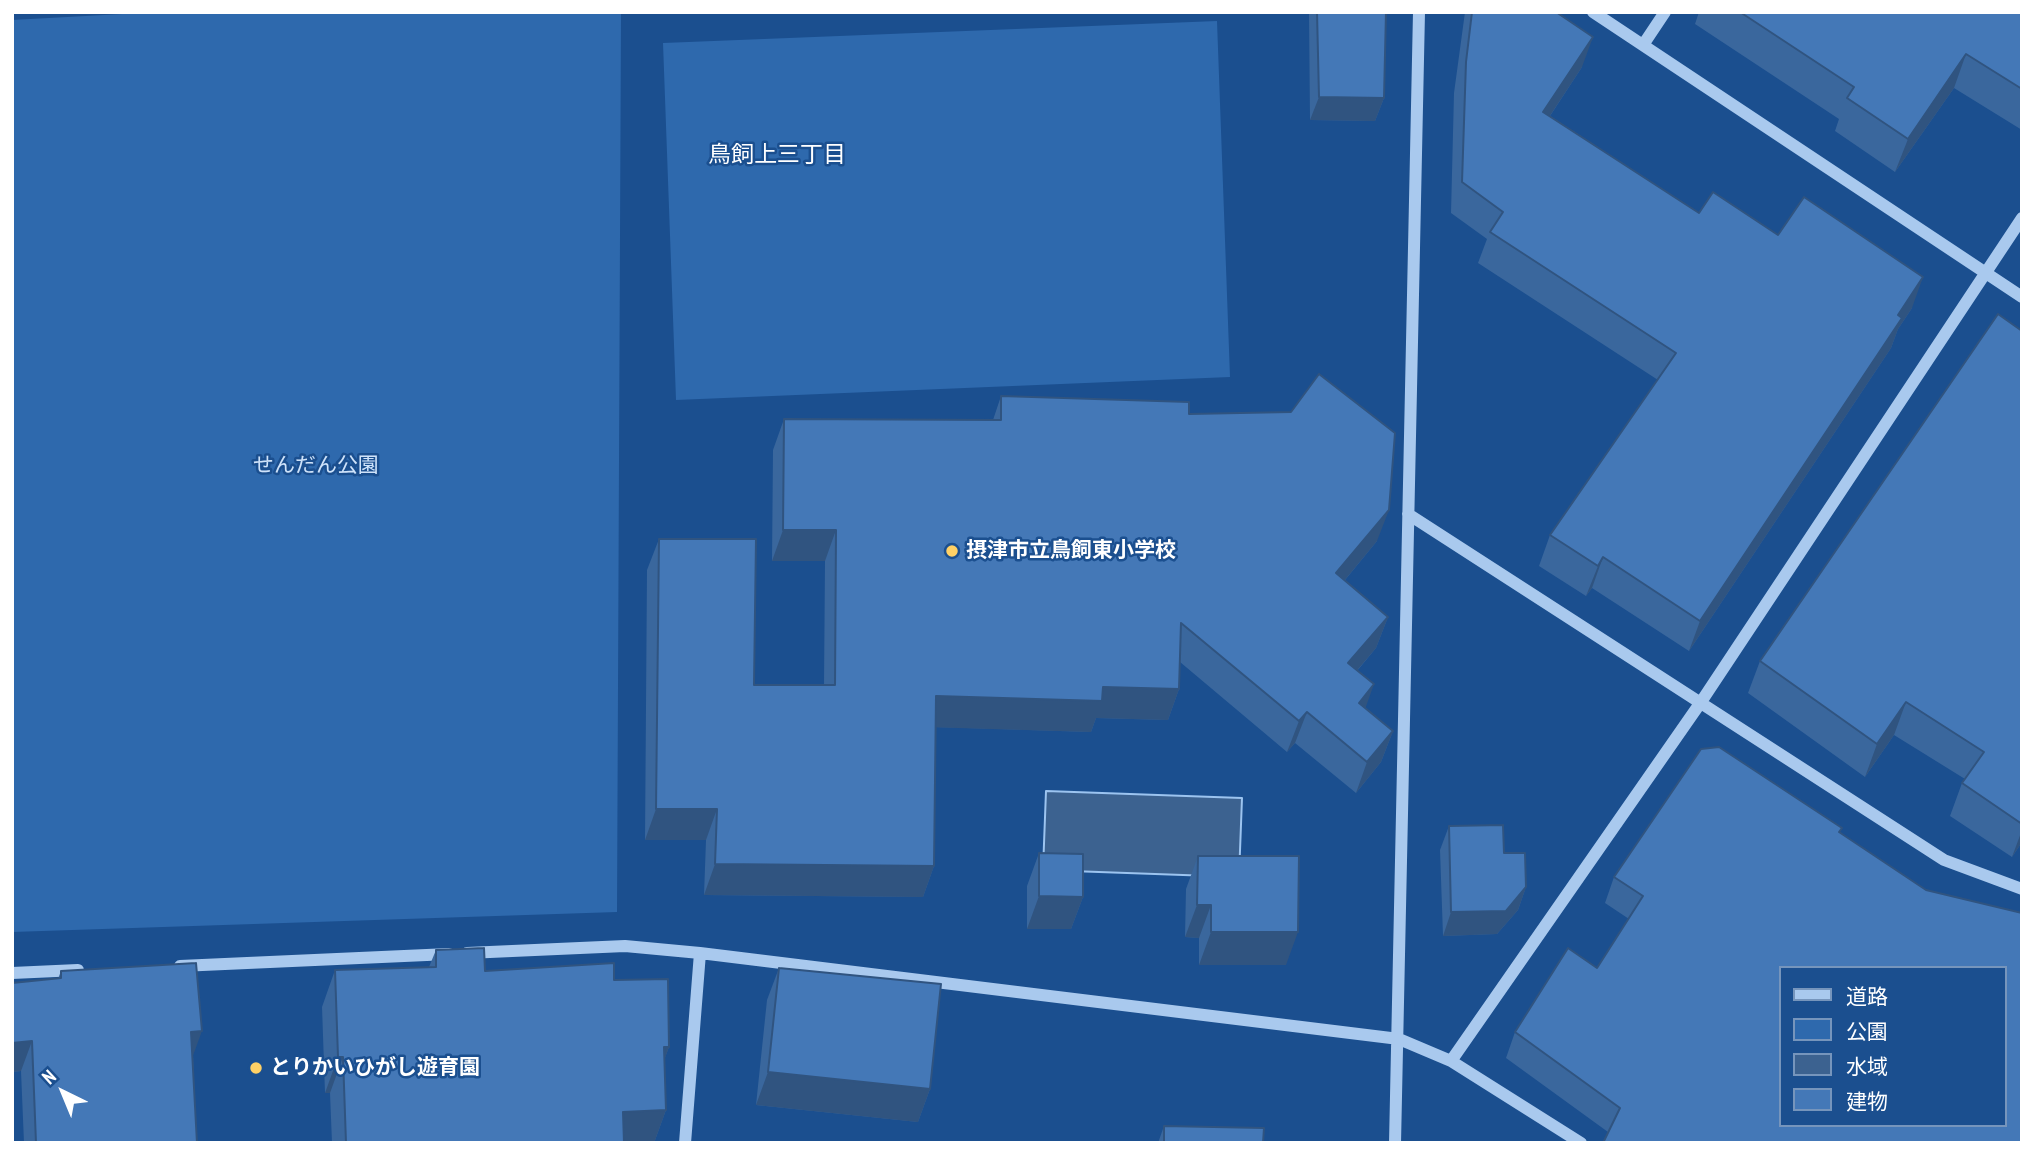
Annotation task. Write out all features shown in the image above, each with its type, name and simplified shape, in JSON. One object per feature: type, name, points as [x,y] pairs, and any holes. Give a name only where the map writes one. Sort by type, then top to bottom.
[{"type":"street","points":[[1395,1143],[1419,12]]},
{"type":"street","points":[[1593,12],[2022,297]]},
{"type":"street","points":[[1643,46],[1665,12]]},
{"type":"street","points":[[1451,1061],[1701,702],[2022,218]]},
{"type":"street","points":[[1408,514],[1944,860],[2022,889]]},
{"type":"street","points":[[165,967],[625,946],[700,953],[1399,1040],[1451,1061],[1581,1143]]},
{"type":"street","points":[[685,1143],[700,953]]},
{"type":"street","points":[[12,973],[96,970]]},
{"type":"green space","name":"せんだん公園","points":[[159,12],[621,12],[617,912],[12,932],[12,20]]},
{"type":"green space","points":[[1217,21],[1230,377],[676,400],[663,43]]},
{"type":"water","points":[[1046,791],[1242,798],[1239,877],[1043,870]]},
{"type":"building","points":[[1317,12],[1386,12],[1384,98],[1319,97]]},
{"type":"building","points":[[1472,12],[1556,12],[1593,37],[1543,112],[1699,213],[1713,192],[1778,235],[1804,197],[1923,277],[1898,315],[1902,318],[1700,621],[1603,557],[1598,566],[1550,535],[1676,353],[1490,232],[1503,212],[1462,182],[1466,62]]},
{"type":"building","points":[[1740,12],[2022,12],[2022,89],[1966,54],[1908,139],[1847,98],[1854,87]]},
{"type":"building","points":[[1998,314],[2022,331],[2022,824],[1962,783],[1984,752],[1906,702],[1877,744],[1760,661]]},
{"type":"building","points":[[1319,374],[1395,433],[1389,510],[1336,573],[1388,617],[1348,663],[1374,684],[1359,703],[1393,731],[1367,762],[1307,712],[1299,721],[1181,623],[1179,689],[1103,687],[1102,701],[936,696],[934,866],[715,864],[717,809],[656,809],[659,539],[756,539],[754,685],[835,685],[836,530],[783,530],[784,419],[1001,420],[1001,396],[1189,402],[1189,414],[1291,412]]},
{"type":"building","points":[[1719,747],[1842,828],[1839,832],[1926,890],[2022,913],[2022,1143],[1603,1143],[1620,1108],[1515,1032],[1568,948],[1597,968],[1643,896],[1614,877],[1701,749]]},
{"type":"building","points":[[1503,825],[1504,853],[1525,853],[1526,887],[1506,911],[1451,912],[1449,826]]},
{"type":"building","points":[[1039,853],[1083,854],[1083,897],[1039,896]]},
{"type":"building","points":[[1198,856],[1299,856],[1298,932],[1211,932],[1211,905],[1197,905]]},
{"type":"building","points":[[484,948],[485,971],[614,963],[614,980],[668,979],[669,1047],[664,1047],[666,1110],[623,1112],[624,1143],[346,1143],[343,1057],[338,1057],[335,970],[436,967],[436,950]]},
{"type":"building","points":[[196,963],[202,1031],[191,1032],[197,1143],[36,1143],[32,1041],[12,1043],[12,983],[61,978],[61,971]]},
{"type":"building","points":[[779,968],[941,984],[930,1089],[768,1072]]},
{"type":"building","points":[[1164,1126],[1264,1128],[1263,1143],[1164,1143]]},
{"type":"place","name":"摂津市立鳥飼東小学校","points":[[952,551]]},
{"type":"place","name":"とりかいひがし遊育園","points":[[256,1068]]},
{"type":"district","name":"鳥飼上三丁目","points":[[777,155]]}]
